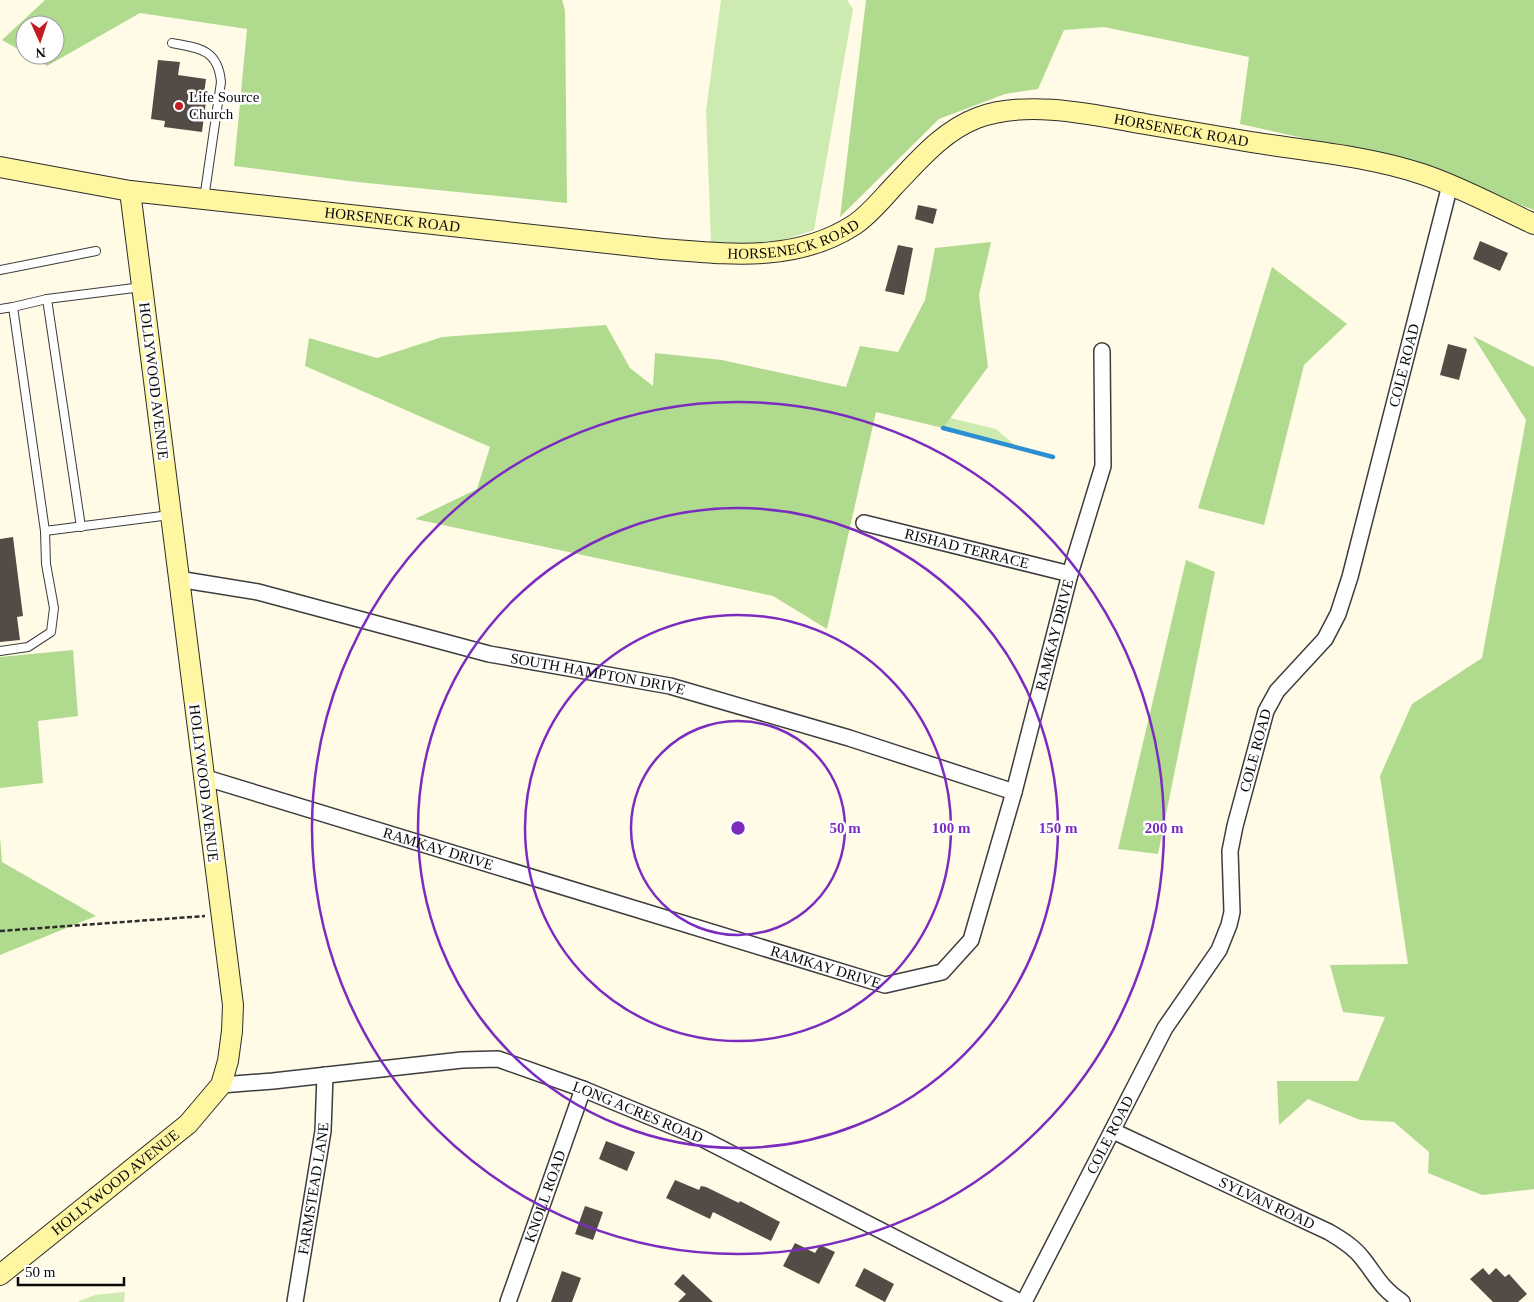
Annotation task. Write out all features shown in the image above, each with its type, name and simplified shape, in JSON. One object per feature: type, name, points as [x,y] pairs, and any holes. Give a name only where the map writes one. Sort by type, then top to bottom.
[{"type":"street","name":"HORSENECK ROAD","points":[[0,167],[130,191],[662,249],[733,254],[768,254],[811,246],[855,224],[940,140],[951,132],[978,118],[1017,110],[1040,110],[1102,117],[1372,162],[1422,174],[1534,224]]},
{"type":"street","name":"COLE ROAD","points":[[1024,1302],[1165,1028],[1219,950],[1225,936],[1232,912],[1230,851],[1266,711],[1277,692],[1325,639],[1338,614],[1352,567],[1450,185]]},
{"type":"street","name":"HOLLYWOOD AVENUE","points":[[0,1275],[188,1124],[221,1085],[228,1061],[232,1030],[233,1005],[130,191]]},
{"type":"street","name":"RAMKAY DRIVE","points":[[203,777],[885,985],[942,972],[971,940],[1014,792],[1070,574],[1103,466],[1102,351]]},
{"type":"street","name":"RISHAD TERRACE","points":[[864,523],[1070,574]]},
{"type":"street","name":"SOUTH HAMPTON DRIVE","points":[[178,579],[258,592],[489,654],[670,686],[849,738],[1014,792]]},
{"type":"street","name":"LONG ACRES ROAD","points":[[221,1085],[462,1060],[498,1059],[583,1089],[701,1138],[1020,1302]]},
{"type":"street","name":"FARMSTEAD LANE","points":[[296,1302],[323,1131],[325,1075]]},
{"type":"street","name":"KNOLL ROAD","points":[[508,1302],[583,1089]]},
{"type":"street","name":"SYLVAN ROAD","points":[[1113,1131],[1329,1232],[1362,1257],[1379,1283],[1389,1294],[1402,1302]]},
{"type":"lane","points":[[172,43],[200,49],[212,56],[220,69],[221,82],[204,199]]},
{"type":"lane","points":[[0,270],[96,251]]},
{"type":"lane","points":[[0,309],[47,299],[142,287]]},
{"type":"lane","points":[[47,299],[81,527]]},
{"type":"lane","points":[[0,652],[28,647],[51,632],[54,608],[46,564],[45,532],[13,307]]},
{"type":"lane","points":[[45,532],[170,515]]},
{"type":"path","points":[[0,931],[221,915]]},
{"type":"green space","points":[[45,0],[562,0],[565,10],[567,203],[357,182],[234,166],[247,29],[140,13],[65,56],[65,15],[29,15]]},
{"type":"green space","points":[[721,0],[847,0],[853,9],[814,230],[771,244],[711,242],[706,111]]},
{"type":"green space","points":[[866,0],[1534,0],[1534,210],[1407,161],[1240,124],[1249,57],[1104,27],[1064,30],[1038,89],[1005,94],[939,119],[840,217]]},
{"type":"green space","points":[[15,28],[15,47],[2,40]]},
{"type":"green space","points":[[991,242],[979,295],[988,367],[943,428],[876,412],[827,629],[773,596],[415,519],[477,489],[490,447],[305,366],[309,338],[377,358],[442,337],[606,325],[630,368],[653,386],[655,353],[722,360],[846,387],[860,346],[898,352],[925,300],[935,248]]},
{"type":"green space","points":[[1272,267],[1347,324],[1304,365],[1264,525],[1198,508]]},
{"type":"green space","points":[[1473,336],[1534,367],[1534,1189],[1482,1195],[1428,1173],[1429,1152],[1394,1122],[1360,1120],[1308,1099],[1279,1125],[1277,1081],[1358,1081],[1385,1017],[1343,1012],[1330,965],[1408,964],[1380,776],[1412,704],[1482,658],[1526,420]]},
{"type":"green space","points":[[950,418],[996,429],[1017,447],[943,428]]},
{"type":"green space","points":[[1186,560],[1215,572],[1158,854],[1118,849]]},
{"type":"green space","points":[[73,650],[78,716],[38,721],[43,783],[0,788],[0,657]]},
{"type":"green space","points":[[0,837],[2,862],[96,916],[0,955]]},
{"type":"green space","points":[[125,1292],[124,1302],[77,1302],[95,1295]]},
{"type":"building","name":"Life Source Church","points":[[158,60],[180,62],[178,75],[206,79],[204,94],[207,94],[202,132],[164,127],[165,121],[151,119]]},
{"type":"building","points":[[918,205],[937,209],[933,224],[915,219]]},
{"type":"building","points":[[1480,241],[1508,253],[1500,271],[1473,259]]},
{"type":"building","points":[[898,245],[913,248],[904,295],[885,291]]},
{"type":"building","points":[[1448,344],[1467,349],[1459,380],[1440,375]]},
{"type":"building","points":[[13,537],[23,616],[17,617],[20,640],[0,642],[0,539]]},
{"type":"building","points":[[606,1141],[635,1152],[627,1171],[599,1159]]},
{"type":"building","points":[[675,1180],[699,1190],[701,1186],[706,1187],[739,1203],[740,1201],[780,1222],[771,1241],[713,1212],[710,1219],[666,1198]]},
{"type":"building","points":[[585,1206],[603,1212],[593,1240],[575,1234]]},
{"type":"building","points":[[795,1243],[815,1253],[820,1245],[835,1252],[819,1284],[783,1266]]},
{"type":"building","points":[[864,1268],[894,1284],[885,1302],[855,1286]]},
{"type":"building","points":[[1483,1268],[1489,1275],[1496,1268],[1505,1277],[1509,1274],[1527,1294],[1518,1302],[1493,1302],[1470,1279]]},
{"type":"building","points":[[562,1271],[581,1278],[572,1302],[551,1302]]},
{"type":"building","points":[[683,1274],[713,1302],[678,1302],[686,1294],[674,1284]]},
{"type":"waterway","points":[[943,428],[1053,457]]},
{"type":"place","name":"Life Source Church","points":[[179,106]]}]
